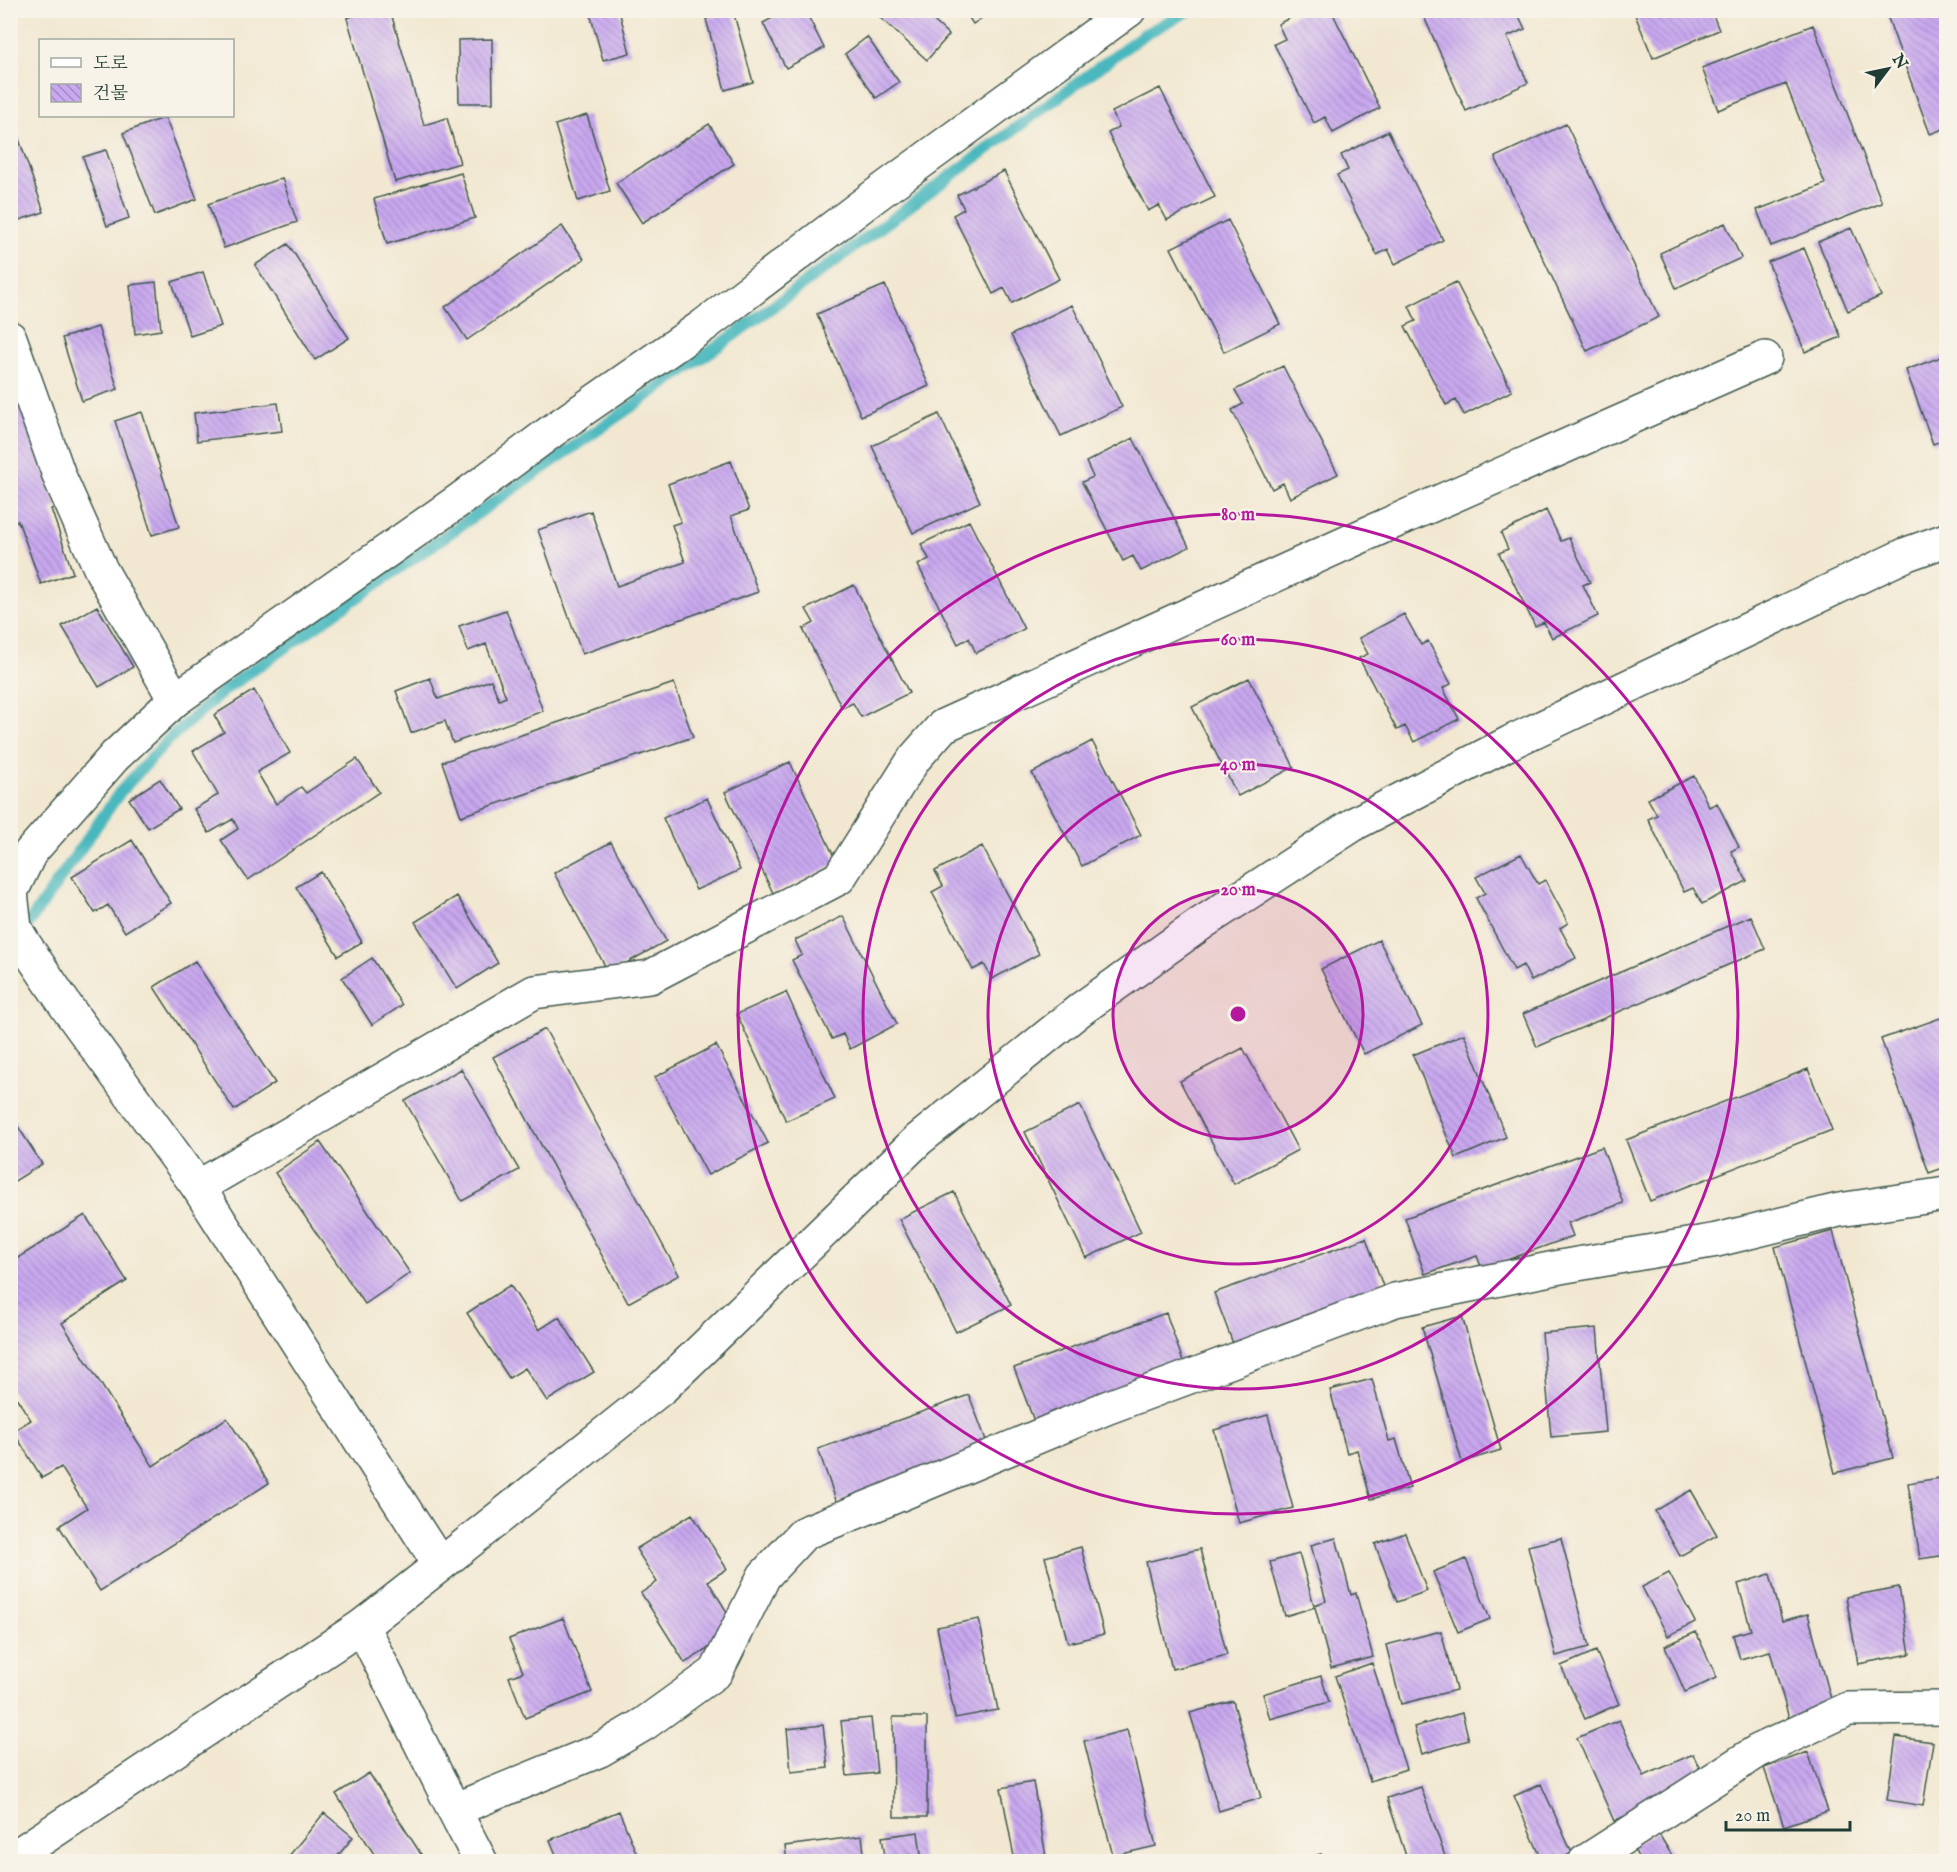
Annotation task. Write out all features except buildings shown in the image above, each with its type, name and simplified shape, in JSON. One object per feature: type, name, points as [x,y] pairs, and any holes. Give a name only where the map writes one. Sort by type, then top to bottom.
[{"type":"street","points":[[440,1565],[198,1187],[68,1009],[20,937],[11,892],[30,853],[115,756],[175,700],[703,326],[885,188],[1129,10]]},
{"type":"street","points":[[10,338],[60,478],[96,560],[175,700]]},
{"type":"street","points":[[198,1187],[534,992],[650,977],[839,878],[914,759],[943,726],[1364,535],[1765,358]]},
{"type":"street","points":[[10,1860],[362,1626],[440,1565],[663,1387],[918,1140],[1081,1009],[1202,923],[1356,823],[1501,748],[1907,554],[1947,540]]},
{"type":"street","points":[[454,1810],[600,1750],[644,1724],[716,1672],[764,1576],[804,1533],[884,1502],[1106,1408],[1395,1300],[1560,1267],[1717,1240],[1839,1210],[1947,1194]]},
{"type":"street","points":[[362,1626],[481,1862]]},
{"type":"street","points":[[1585,1862],[1758,1751],[1848,1708],[1947,1708]]},
{"type":"waterway","points":[[22,933],[120,792],[171,737],[227,688],[727,340],[1143,35],[1190,10]]}]
